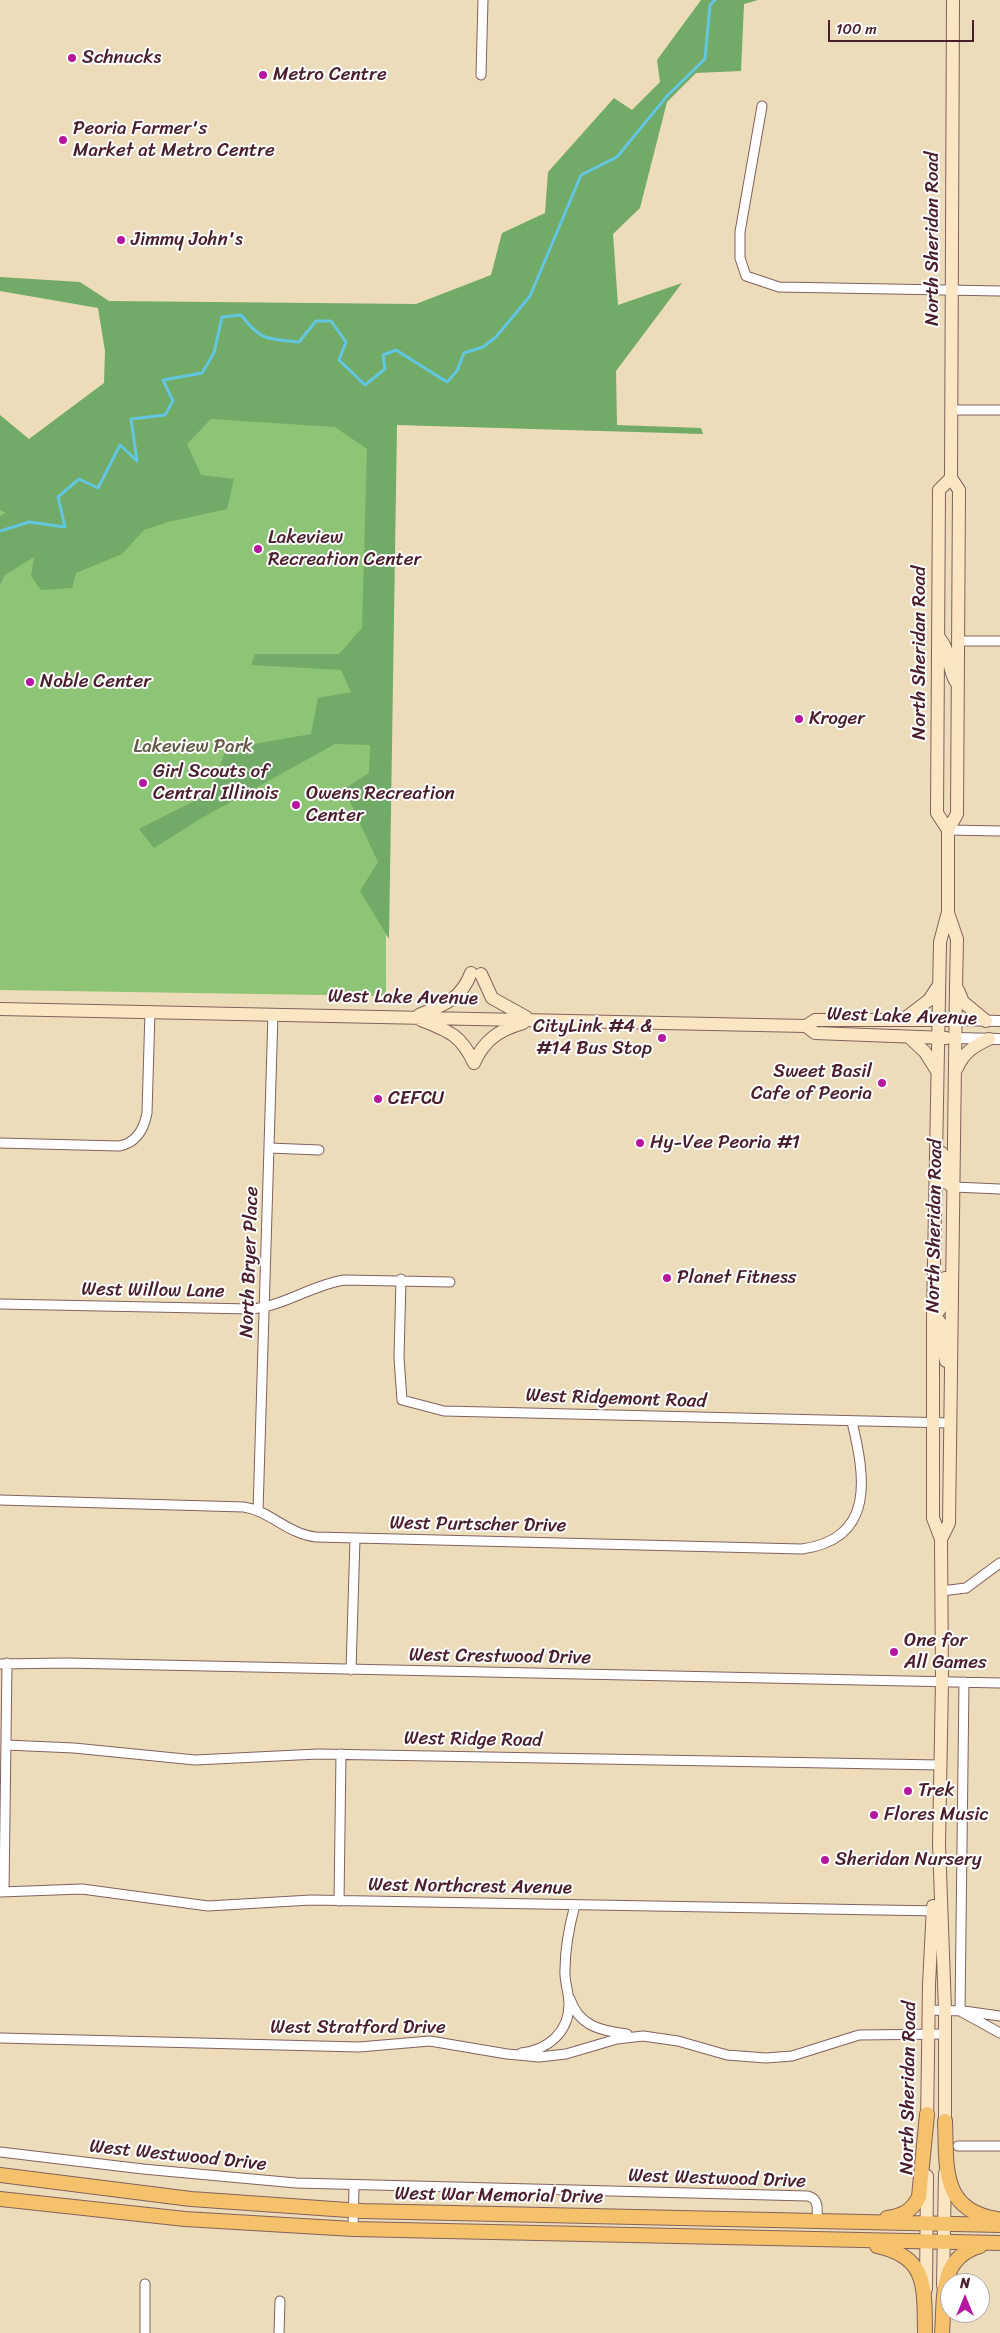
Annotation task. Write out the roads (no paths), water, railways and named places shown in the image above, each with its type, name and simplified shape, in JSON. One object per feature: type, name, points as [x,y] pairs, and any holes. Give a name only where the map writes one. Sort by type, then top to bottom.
[{"type":"highway","points":[[817,2222],[894,2217],[905,2213],[914,2206],[919,2197],[922,2184],[927,2114]]},
{"type":"highway","points":[[945,2121],[948,2176],[953,2193],[971,2211],[1000,2220]]},
{"type":"highway","name":"West War Memorial Drive","points":[[0,2175],[191,2199],[354,2210],[1000,2225]]},
{"type":"highway","name":"West War Memorial Drive","points":[[0,2199],[185,2219],[353,2229],[1000,2243]]},
{"type":"highway","points":[[784,2239],[872,2245],[904,2255],[915,2266],[922,2280],[926,2332]]},
{"type":"highway","points":[[942,2333],[947,2284],[953,2262],[962,2253],[973,2248],[1000,2243]]},
{"type":"main road","name":"North Sheridan Road","points":[[926,2332],[928,2010],[937,1911],[942,1681],[941,1539],[933,1518],[933,1316],[939,985],[940,942],[948,912],[948,830],[957,814],[959,490],[951,478],[953,0]]},
{"type":"main road","name":"North Sheridan Road","points":[[948,830],[938,813],[939,490],[951,478]]},
{"type":"main road","points":[[957,684],[949,668],[945,644],[940,638],[950,622],[958,599]]},
{"type":"main road","name":"North Sheridan Road","points":[[941,1539],[949,1524],[956,1073],[957,939],[948,912]]},
{"type":"main road","points":[[414,1018],[443,1005],[460,994],[476,974],[492,998],[510,1010],[532,1020]]},
{"type":"main road","points":[[902,1020],[930,1000],[939,985]]},
{"type":"main road","points":[[956,988],[963,1002],[986,1020]]},
{"type":"main road","name":"West Lake Avenue","points":[[0,1009],[806,1026],[815,1020],[956,1020]]},
{"type":"main road","points":[[414,1018],[456,1036],[466,1045],[474,1063],[480,1049],[492,1036],[509,1027],[532,1020]]},
{"type":"main road","name":"West Lake Avenue","points":[[806,1026],[815,1033],[956,1038]]},
{"type":"main road","points":[[909,1037],[926,1052],[938,1072]]},
{"type":"main road","points":[[956,1073],[962,1057],[974,1046],[994,1039]]},
{"type":"main road","points":[[936,1144],[944,1158],[945,1182],[954,1187]]},
{"type":"main road","points":[[933,1316],[940,1312],[944,1300],[945,1272],[954,1248]]},
{"type":"main road","points":[[933,1316],[940,1320],[942,1326],[944,1355],[952,1380]]},
{"type":"main road","name":"North Sheridan Road","points":[[937,1911],[946,2034],[945,2224],[942,2333]]},
{"type":"street","points":[[481,75],[483,0]]},
{"type":"street","points":[[762,106],[740,232],[740,258],[746,276],[779,288],[1000,291]]},
{"type":"street","points":[[951,410],[1000,410]]},
{"type":"street","points":[[958,640],[1000,641]]},
{"type":"street","points":[[948,830],[1000,831]]},
{"type":"street","points":[[0,1143],[119,1146],[135,1139],[144,1127],[147,1113],[150,1011]]},
{"type":"street","name":"North Bryer Place","points":[[258,1511],[266,1307],[273,1014]]},
{"type":"street","name":"West Lake Avenue","points":[[956,1020],[1000,1021]]},
{"type":"street","name":"West Lake Avenue","points":[[956,1038],[994,1039]]},
{"type":"street","points":[[270,1148],[320,1150]]},
{"type":"street","points":[[954,1187],[1000,1189]]},
{"type":"street","name":"West Willow Lane","points":[[0,1304],[191,1309],[266,1307],[337,1281],[401,1280],[450,1282]]},
{"type":"street","name":"West Ridgemont Road","points":[[401,1280],[399,1358],[402,1400],[444,1411],[951,1423]]},
{"type":"street","name":"West Purtscher Drive","points":[[0,1500],[238,1506],[258,1511],[302,1535],[354,1539],[794,1549],[817,1546],[842,1533],[855,1516],[860,1504],[863,1483],[862,1468],[852,1422]]},
{"type":"street","points":[[351,1670],[354,1539]]},
{"type":"street","points":[[941,1591],[966,1588],[1000,1562]]},
{"type":"street","points":[[2,1892],[6,1745],[4,1664]]},
{"type":"street","name":"West Crestwood Drive","points":[[4,1664],[1000,1683]]},
{"type":"street","points":[[960,2011],[964,1682]]},
{"type":"street","name":"West Ridge Road","points":[[6,1745],[74,1748],[181,1760],[341,1754],[940,1765]]},
{"type":"street","points":[[339,1901],[341,1754]]},
{"type":"street","name":"West Northcrest Avenue","points":[[2,1892],[82,1889],[208,1906],[289,1901],[339,1901],[937,1911]]},
{"type":"street","points":[[498,2052],[527,2052],[551,2042],[561,2032],[568,2020],[565,1971],[566,1948],[575,1906]]},
{"type":"street","points":[[567,1992],[575,2010],[586,2023],[607,2032],[649,2036]]},
{"type":"street","points":[[928,2010],[960,2011],[1000,2016]]},
{"type":"street","points":[[960,2011],[1000,2033]]},
{"type":"street","name":"West Stratford Drive","points":[[0,2038],[359,2046],[430,2041],[498,2052],[547,2057],[617,2038],[649,2036],[678,2041],[727,2055],[766,2058],[792,2056],[859,2035],[946,2034]]},
{"type":"street","points":[[958,2146],[1000,2146]]},
{"type":"street","name":"West Westwood Drive","points":[[0,2152],[238,2179],[354,2185],[808,2196],[816,2202],[817,2222]]},
{"type":"street","points":[[353,2229],[354,2185]]},
{"type":"street","points":[[145,2284],[145,2333]]},
{"type":"street","points":[[279,2333],[280,2301]]},
{"type":"waterway","points":[[0,531],[29,522],[65,527],[58,497],[79,479],[98,488],[120,445],[137,461],[131,419],[165,415],[173,401],[163,380],[202,373],[214,353],[222,317],[241,315],[254,330],[266,337],[299,342],[316,321],[331,321],[346,342],[339,360],[365,385],[385,369],[383,355],[396,350],[447,382],[457,371],[464,353],[483,347],[496,337],[530,296],[581,175],[617,157],[667,96],[705,59],[710,5],[715,0]]},
{"type":"place","name":"Schnucks","points":[[72,58]]},
{"type":"place","name":"Metro Centre","points":[[263,75]]},
{"type":"place","name":"Peoria Farmer's Market at Metro Centre","points":[[63,140]]},
{"type":"place","name":"Jimmy John's","points":[[121,240]]},
{"type":"place","name":"Lakeview Recreation Center","points":[[258,549]]},
{"type":"place","name":"Noble Center","points":[[30,682]]},
{"type":"place","name":"Kroger","points":[[799,719]]},
{"type":"place","name":"Girl Scouts of Central Illinois","points":[[143,783]]},
{"type":"place","name":"Owens Recreation Center","points":[[296,805]]},
{"type":"place","name":"CityLink #4 & #14 Bus Stop","points":[[662,1038]]},
{"type":"place","name":"Sweet Basil Cafe of Peoria","points":[[882,1083]]},
{"type":"place","name":"CEFCU","points":[[378,1099]]},
{"type":"place","name":"Hy-Vee Peoria #1","points":[[640,1143]]},
{"type":"place","name":"Planet Fitness","points":[[667,1278]]},
{"type":"place","name":"One for All Games","points":[[894,1652]]},
{"type":"place","name":"Trek","points":[[908,1791]]},
{"type":"place","name":"Flores Music","points":[[874,1815]]},
{"type":"place","name":"Sheridan Nursery","points":[[825,1860]]},
{"type":"park label","name":"Lakeview Park","points":[[193,747]]}]
